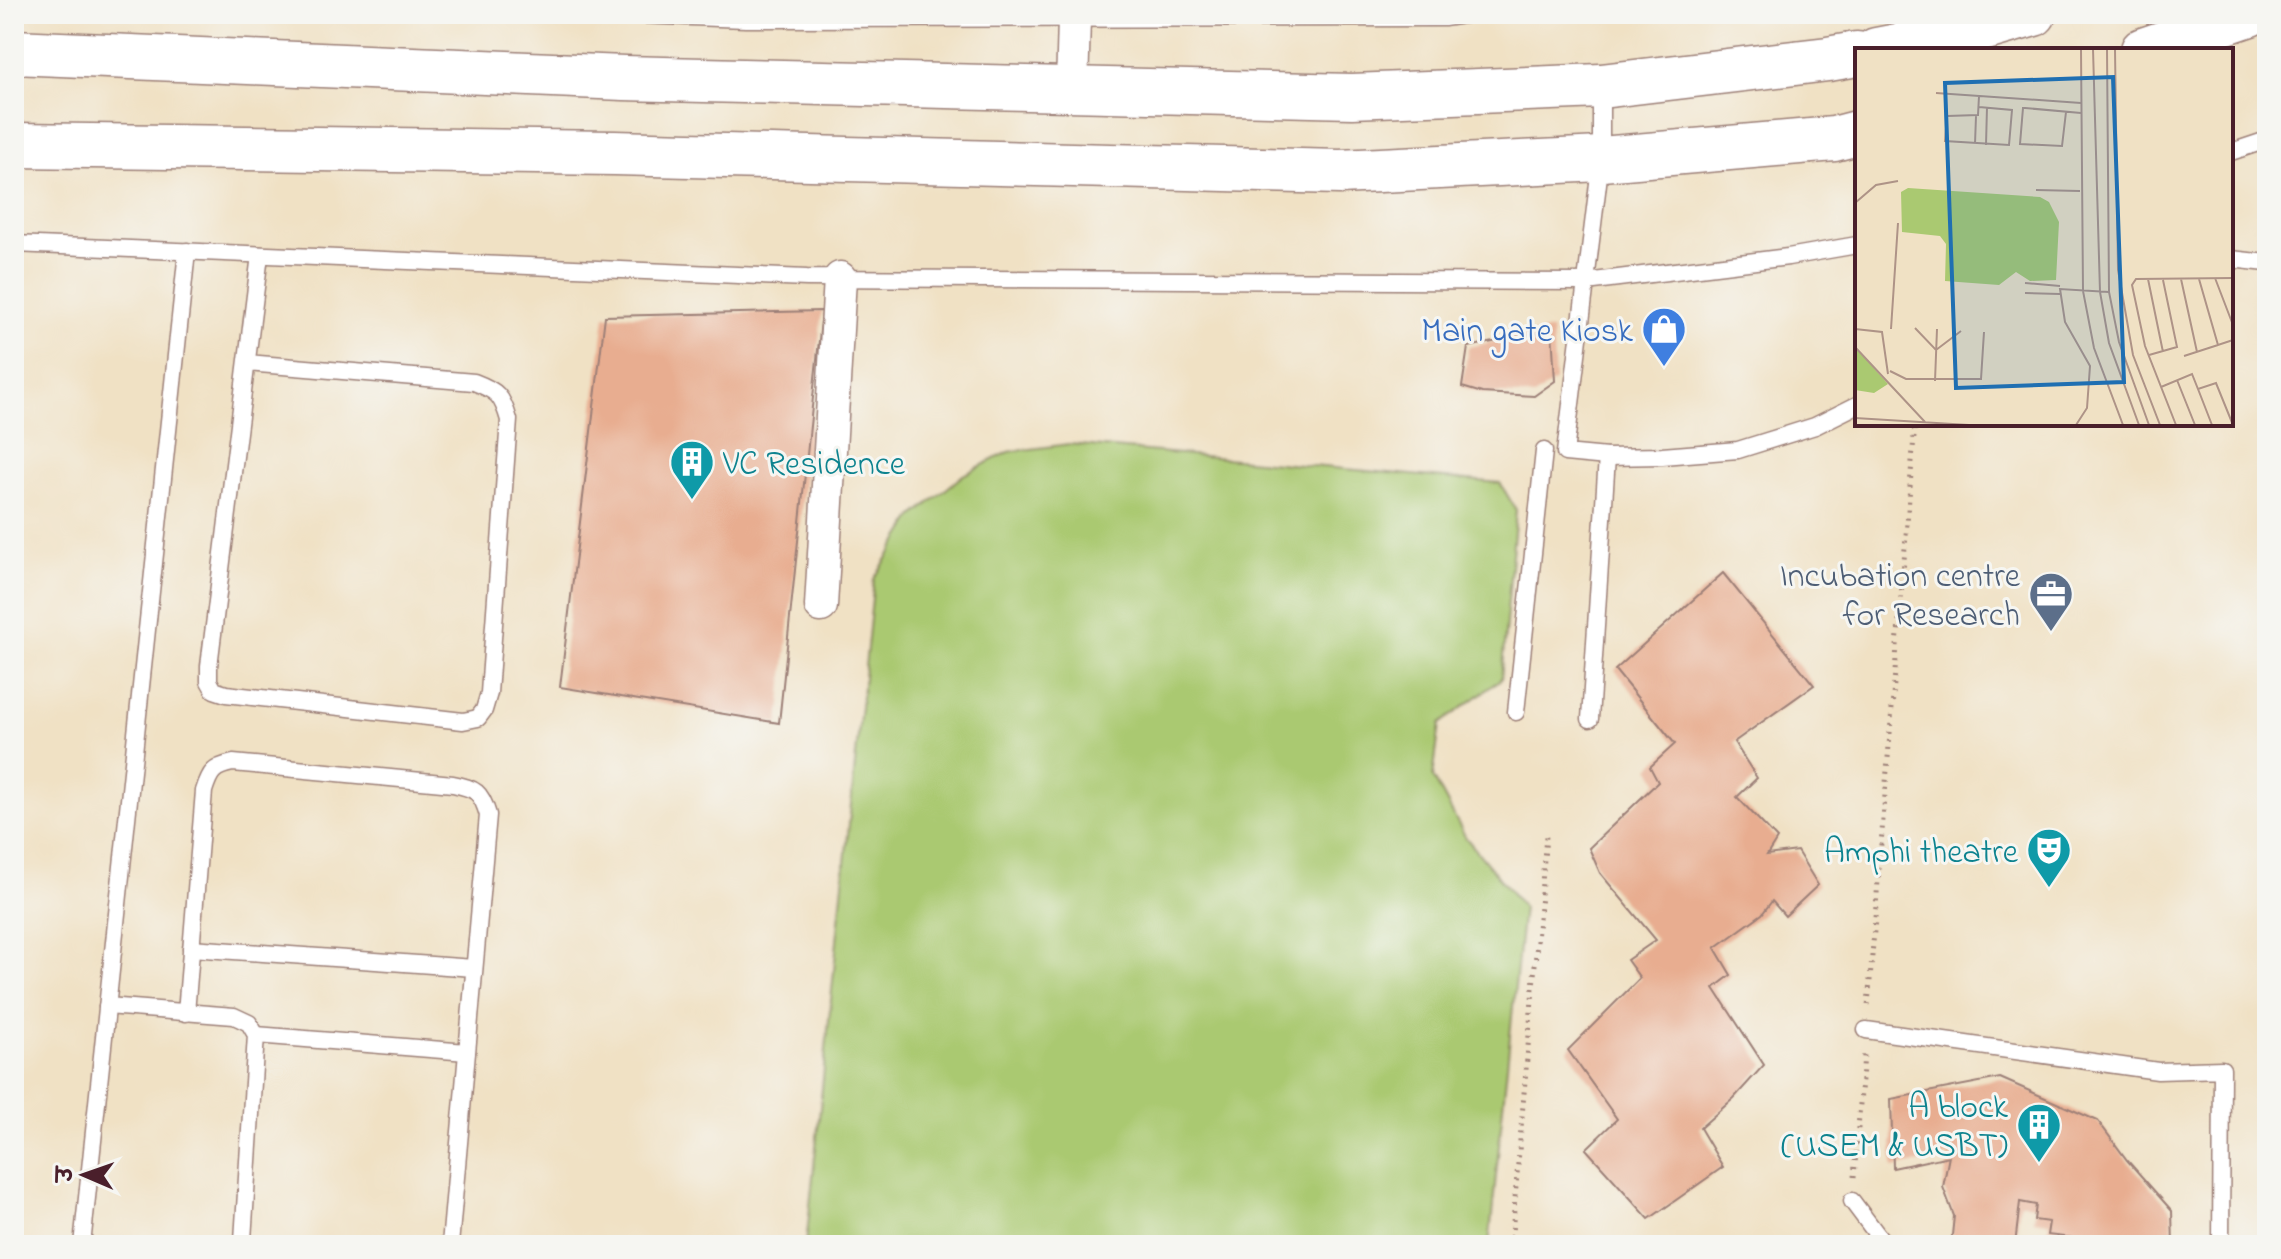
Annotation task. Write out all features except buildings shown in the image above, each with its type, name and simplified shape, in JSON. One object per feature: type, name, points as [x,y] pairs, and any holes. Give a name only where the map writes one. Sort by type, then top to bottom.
[{"type":"main road","points":[[1886,48],[1979,30],[2034,14]]},
{"type":"main road","points":[[2149,48],[2250,14]]},
{"type":"main road","points":[[14,52],[624,78],[1352,96],[1601,86],[1855,54]]},
{"type":"main road","points":[[14,145],[615,153],[1340,172],[1601,159],[1834,139],[1855,134]]},
{"type":"street","points":[[1072,89],[1074,19]]},
{"type":"street","points":[[821,606],[840,278]]},
{"type":"lane","points":[[609,14],[746,19],[1444,18],[1470,14]]},
{"type":"lane","points":[[1601,86],[1601,159],[1565,453],[1607,457],[1738,450],[1815,426],[1855,406]]},
{"type":"lane","points":[[2233,151],[2267,140]]},
{"type":"lane","points":[[14,244],[840,278],[1586,282],[1788,257],[1855,245]]},
{"type":"lane","points":[[82,1245],[187,251]]},
{"type":"lane","points":[[247,363],[474,382],[493,389],[503,401],[509,420],[490,678],[484,710],[478,718],[463,721],[226,694],[214,690],[209,681],[209,666],[260,255]]},
{"type":"lane","points":[[2233,259],[2267,263]]},
{"type":"lane","points":[[1516,712],[1544,451]]},
{"type":"lane","points":[[1590,719],[1607,457]]},
{"type":"lane","points":[[186,1013],[204,791],[208,777],[218,766],[233,763],[453,784],[472,788],[483,796],[488,815],[450,1245]]},
{"type":"lane","points":[[191,948],[474,968]]},
{"type":"lane","points":[[107,1006],[234,1016],[249,1023],[256,1035],[245,1245]]},
{"type":"lane","points":[[1866,1030],[2158,1071],[2222,1069],[2221,1245]]},
{"type":"lane","points":[[256,1035],[467,1052]]},
{"type":"lane","points":[[1852,1201],[1885,1245]]},
{"type":"path","points":[[1852,1201],[1915,426]]},
{"type":"path","points":[[1511,1245],[1546,836]]},
{"type":"green space","points":[[1069,444],[1500,483],[1516,510],[1501,679],[1440,724],[1433,777],[1466,838],[1523,907],[1489,1245],[806,1245],[874,579],[914,516],[963,475],[1008,452]]},
{"type":"place","name":"Main gate Kiosk","points":[[1664,368]]},
{"type":"place","name":"VC Residence","points":[[692,501]]},
{"type":"place","name":"Incubation centre for Research","points":[[2051,633]]},
{"type":"place","name":"Amphi theatre","points":[[2049,889]]},
{"type":"place","name":"A block (USEM & USBT)","points":[[2039,1164]]}]
